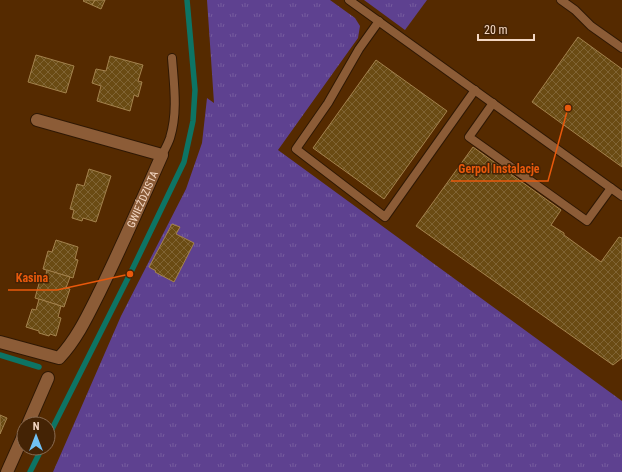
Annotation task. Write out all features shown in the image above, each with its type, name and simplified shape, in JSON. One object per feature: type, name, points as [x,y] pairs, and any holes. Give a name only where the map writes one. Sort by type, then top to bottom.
[{"type":"street","points":[[36,120],[162,155]]},
{"type":"street","name":"GWIEŹDZISTA","points":[[0,342],[59,358],[69,347],[79,332],[116,258],[162,155]]},
{"type":"street","points":[[31,416],[48,378]]},
{"type":"street","points":[[7,472],[16,452]]},
{"type":"lane","points":[[349,0],[622,196]]},
{"type":"lane","points":[[561,0],[575,10],[590,26],[622,48]]},
{"type":"lane","points":[[379,21],[359,50],[328,103],[296,150],[386,217],[475,90]]},
{"type":"lane","points":[[162,155],[170,138],[174,118],[176,98],[172,58]]},
{"type":"lane","points":[[493,103],[469,137],[587,221],[611,188]]},
{"type":"green space","points":[[207,0],[330,0],[355,18],[360,26],[358,38],[278,150],[622,401],[622,472],[53,472],[121,316],[186,189],[202,143],[207,98],[214,103]]},
{"type":"green space","points":[[364,0],[427,0],[405,30]]},
{"type":"building","points":[[95,0],[92,5],[83,1]]},
{"type":"building","points":[[95,0],[105,0],[101,9],[92,5]]},
{"type":"building","points":[[578,37],[622,69],[622,167],[532,102]]},
{"type":"building","points":[[36,55],[74,66],[66,93],[28,82]]},
{"type":"building","points":[[110,56],[143,65],[138,81],[142,82],[138,97],[134,95],[130,111],[97,101],[101,86],[92,83],[96,69],[106,71]]},
{"type":"building","points":[[376,60],[447,111],[384,199],[313,148]]},
{"type":"building","points":[[473,147],[561,210],[551,225],[564,233],[564,235],[601,262],[619,237],[622,238],[622,358],[613,365],[416,226]]},
{"type":"building","points":[[89,169],[111,176],[96,222],[83,218],[82,221],[72,218],[74,210],[70,209],[77,184],[84,186]]},
{"type":"building","points":[[172,224],[180,227],[176,234],[194,243],[174,282],[155,272],[156,271],[149,267]]},
{"type":"building","points":[[56,240],[78,247],[75,259],[78,260],[73,278],[43,269],[48,251],[52,252]]},
{"type":"building","points":[[47,270],[70,277],[66,288],[70,289],[64,307],[35,298],[40,280],[44,281]]},
{"type":"building","points":[[39,299],[61,306],[58,317],[61,318],[56,336],[50,334],[49,336],[39,333],[39,331],[26,327],[32,309],[36,310]]},
{"type":"building","points":[[0,415],[7,418],[0,434]]},
{"type":"waterway","points":[[56,421],[184,162],[193,121],[195,90],[187,0]]},
{"type":"waterway","points":[[0,355],[39,367]]},
{"type":"waterway","points":[[30,472],[38,456]]},
{"type":"place","name":"Gerpol Instalacje","points":[[568,108]]},
{"type":"place","name":"Kasina","points":[[130,274]]}]
